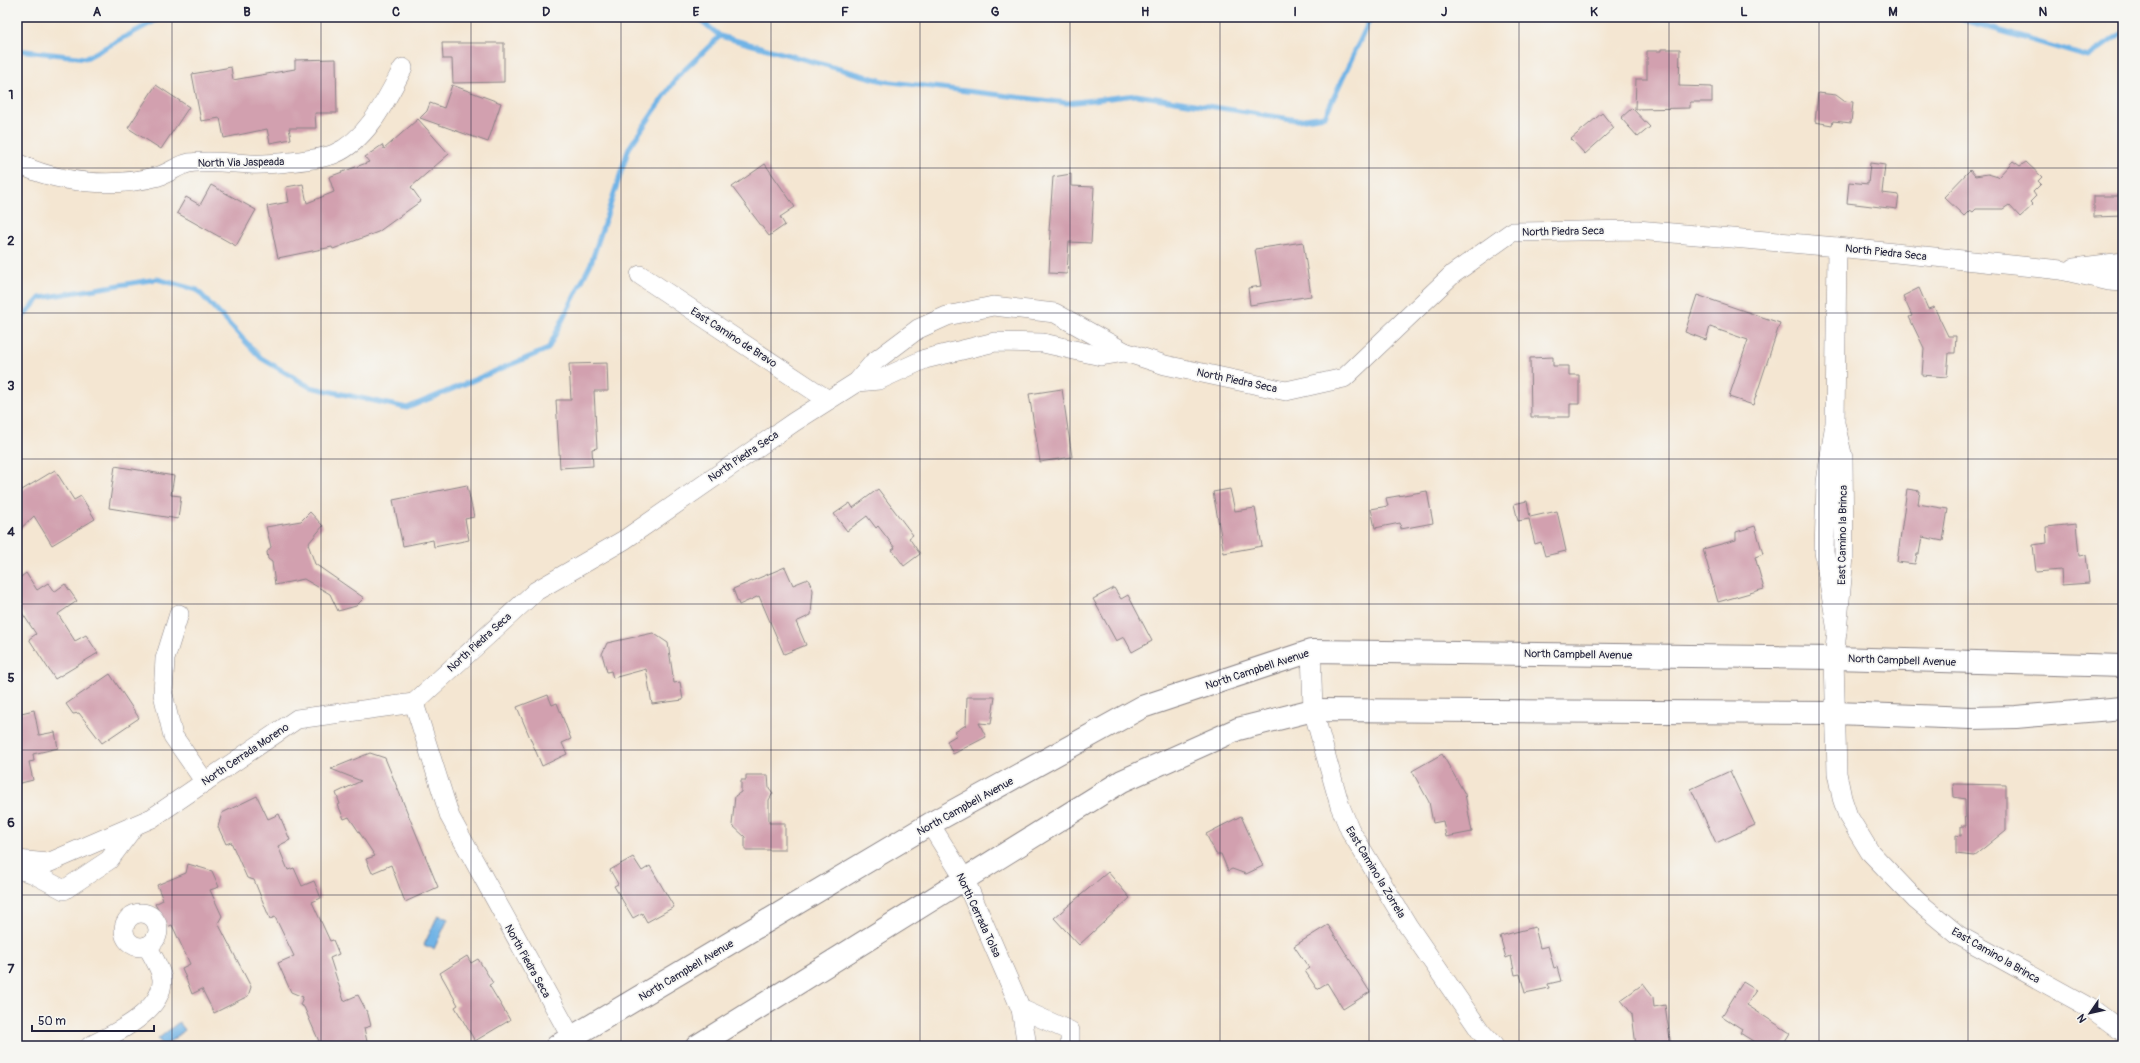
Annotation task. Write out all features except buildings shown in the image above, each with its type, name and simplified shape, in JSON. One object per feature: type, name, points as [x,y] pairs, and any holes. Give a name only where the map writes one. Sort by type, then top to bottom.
[{"type":"main road","name":"North Campbell Avenue","points":[[568,1043],[930,824],[1142,707],[1311,651],[1834,658],[2123,666]]},
{"type":"main road","points":[[697,1046],[1122,781],[1238,729],[1314,710],[2016,717],[2123,708]]},
{"type":"street","name":"North Via Jaspeada","points":[[17,163],[33,171],[61,178],[96,182],[127,182],[159,176],[189,163],[221,162],[266,164],[334,154],[359,137],[372,122],[403,68]]},
{"type":"street","name":"North Piedra Seca","points":[[568,1043],[450,818],[414,703],[536,591],[624,540],[828,400],[857,382],[874,362],[918,329],[947,316],[993,306],[1055,314],[1125,352],[1165,365],[1286,391],[1344,378],[1453,274],[1512,232],[1637,230],[1837,247],[2061,270],[2109,281],[2123,282]]},
{"type":"street","name":"East Camino la Brinca","points":[[1837,247],[1835,423],[1826,482],[1824,552],[1837,631],[1834,658],[1835,714],[1837,773],[1842,798],[1857,833],[1870,852],[1892,877],[1938,919],[1958,935],[2092,1009],[2123,1032]]},
{"type":"street","name":"North Piedra Seca","points":[[2061,270],[2123,262]]},
{"type":"street","name":"East Camino de Bravo","points":[[640,275],[828,400]]},
{"type":"street","name":"North Piedra Seca","points":[[857,382],[879,380],[926,358],[995,342],[1043,343],[1101,356],[1125,352]]},
{"type":"street","points":[[179,614],[165,659],[163,694],[173,736],[204,782]]},
{"type":"street","name":"East Camino la Zorrela","points":[[1311,651],[1314,710],[1340,806],[1350,830],[1408,926],[1481,1032],[1494,1046]]},
{"type":"street","name":"North Cerrada Moreno","points":[[17,869],[37,868],[152,818],[297,719],[414,703]]},
{"type":"street","name":"North Cerrada Tolsa","points":[[930,824],[965,880],[1021,1009],[1027,1046]]},
{"type":"street","name":"North Cerrada Moreno","points":[[17,860],[37,868],[64,890],[109,860],[134,827]]},
{"type":"street","points":[[90,1046],[142,1015],[155,1004],[162,989],[162,978],[147,946]]},
{"type":"street","points":[[1021,1009],[1070,1031],[1070,1046]]},
{"type":"water","points":[[438,915],[448,919],[434,949],[424,945]]},
{"type":"water","points":[[179,1022],[185,1030],[164,1046],[158,1039]]},
{"type":"waterway","points":[[17,50],[86,58],[162,17]]},
{"type":"waterway","points":[[697,17],[720,36]]},
{"type":"waterway","points":[[17,323],[40,298],[157,279],[197,290],[261,358],[310,387],[407,408],[548,349],[591,263],[629,148],[678,76],[720,36],[883,81],[1067,103],[1136,95],[1298,120],[1325,116],[1371,17]]},
{"type":"waterway","points":[[1954,17],[2088,57],[2123,32]]}]
